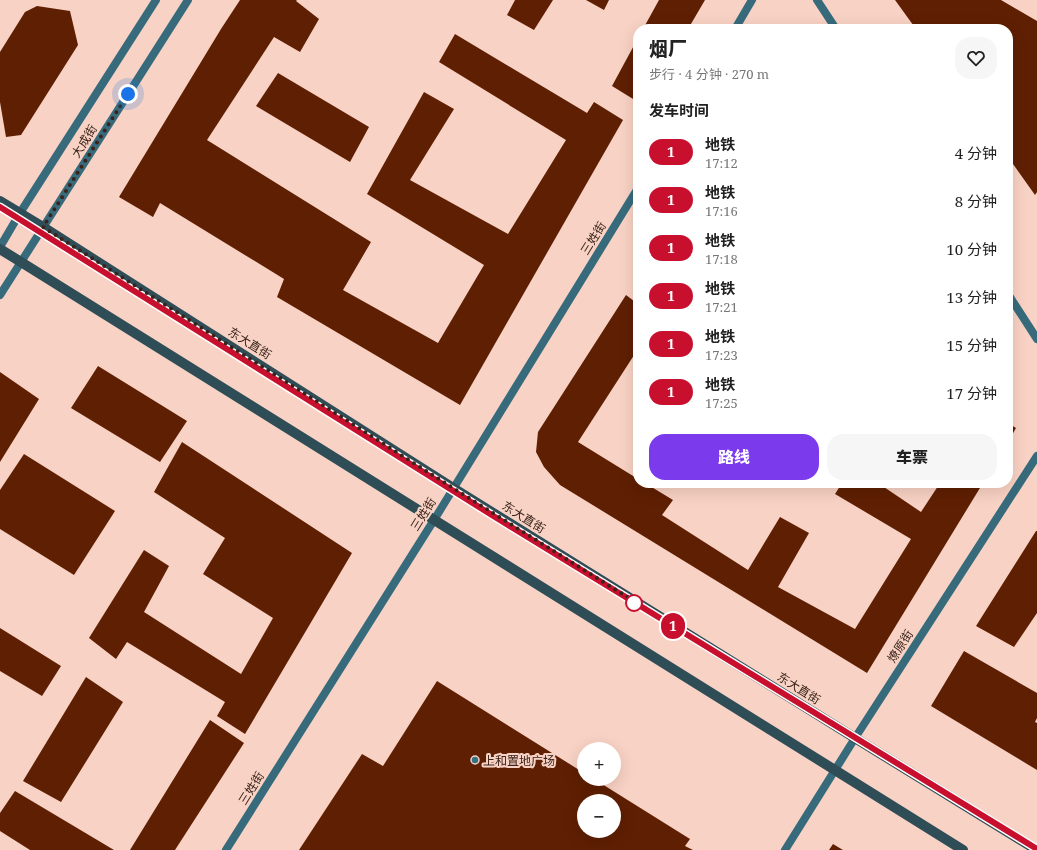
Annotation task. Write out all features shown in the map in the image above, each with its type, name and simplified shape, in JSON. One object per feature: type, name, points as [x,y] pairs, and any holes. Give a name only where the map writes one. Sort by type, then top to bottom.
[{"type":"main road","name":"东大直街","points":[[0,201],[453,488],[1037,850]]},
{"type":"main road","points":[[0,248],[963,850]]},
{"type":"street","name":"大成街","points":[[0,248],[156,0]]},
{"type":"street","name":"大成街","points":[[0,295],[188,0]]},
{"type":"street","points":[[738,24],[752,0]]},
{"type":"street","points":[[817,0],[833,24]]},
{"type":"street","name":"三姓街","points":[[226,850],[434,520],[633,196]]},
{"type":"street","points":[[1013,302],[1037,339]]},
{"type":"street","name":"燎原街","points":[[785,850],[834,770],[1037,456]]},
{"type":"building","points":[[240,0],[297,0],[296,1],[319,19],[300,52],[274,37],[207,140],[371,242],[343,290],[438,343],[484,265],[367,194],[424,92],[454,109],[410,180],[508,234],[566,140],[439,62],[455,34],[587,113],[594,102],[623,120],[460,405],[277,297],[284,279],[160,203],[153,217],[119,197]]},
{"type":"building","points":[[515,0],[553,0],[534,30],[507,15]]},
{"type":"building","points":[[586,0],[609,0],[604,10]]},
{"type":"building","points":[[659,0],[705,0],[691,24],[646,24]]},
{"type":"building","points":[[895,0],[1001,0],[1037,21],[1037,192],[1035,195],[1013,164],[1013,24],[912,24]]},
{"type":"building","points":[[37,6],[70,11],[78,45],[21,135],[6,137],[0,102],[0,52],[25,12]]},
{"type":"building","points":[[633,47],[633,99],[612,86]]},
{"type":"building","points":[[278,73],[369,127],[350,162],[256,106]]},
{"type":"building","points":[[626,295],[633,300],[633,357],[578,442],[633,476],[633,488],[653,488],[673,500],[662,515],[748,570],[780,517],[809,533],[778,587],[855,629],[911,539],[835,494],[839,488],[885,488],[921,512],[937,488],[980,488],[867,673],[560,485],[544,467],[536,452],[538,432]]},
{"type":"building","points":[[98,366],[187,421],[160,462],[71,408]]},
{"type":"building","points":[[0,372],[39,399],[0,462]]},
{"type":"building","points":[[1013,426],[1016,428],[1013,433]]},
{"type":"building","points":[[182,442],[352,553],[245,734],[217,716],[225,702],[127,642],[116,659],[89,638],[144,550],[169,566],[144,612],[241,674],[273,618],[203,574],[225,538],[154,492]]},
{"type":"building","points":[[24,454],[115,511],[74,575],[0,529],[0,490]]},
{"type":"building","points":[[1036,531],[1037,613],[1014,647],[976,626]]},
{"type":"building","points":[[0,628],[61,666],[42,696],[0,671]]},
{"type":"building","points":[[964,651],[1037,693],[1037,718],[1035,722],[1037,723],[1037,770],[931,706]]},
{"type":"building","points":[[86,677],[123,702],[61,802],[23,781]]},
{"type":"building","name":"上和置地广场","points":[[437,681],[577,769],[577,786],[605,786],[618,794],[577,794],[577,838],[621,838],[621,796],[690,839],[685,846],[693,850],[299,850],[362,754],[383,766]]},
{"type":"building","points":[[210,720],[244,743],[175,850],[130,850]]},
{"type":"building","points":[[15,791],[114,850],[30,850],[0,831],[0,813]]},
{"type":"building","points":[[833,844],[843,850],[829,850]]},
{"type":"metro line","name":"1","points":[[0,207],[495,517],[1037,849]]},
{"type":"place","name":"上和置地广场","points":[[475,760]]},
{"type":"route","points":[[128,94],[43,227],[640,605],[634,603]]}]
